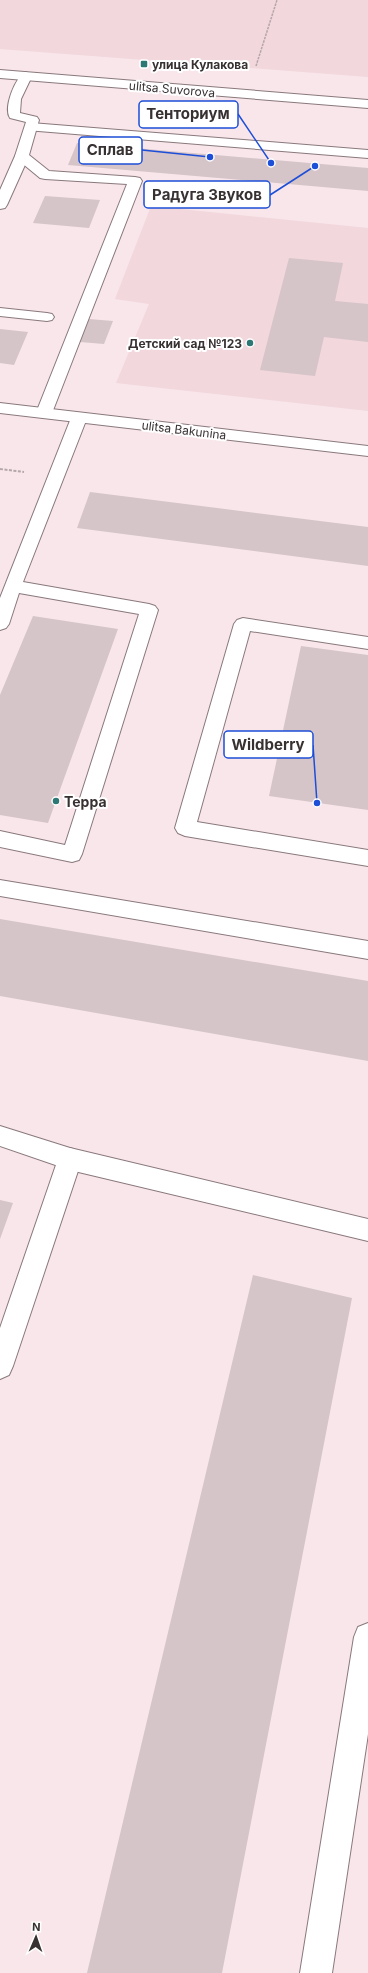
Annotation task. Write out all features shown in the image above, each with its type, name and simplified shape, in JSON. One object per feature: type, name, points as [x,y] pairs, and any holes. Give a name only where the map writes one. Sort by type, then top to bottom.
[{"type":"street","name":"ulitsa Suvorova","points":[[0,74],[368,104]]},
{"type":"street","points":[[0,205],[22,156],[34,120],[14,115],[15,99],[26,76]]},
{"type":"street","points":[[31,127],[368,154]]},
{"type":"street","points":[[22,156],[45,175],[135,181],[44,413]]},
{"type":"street","points":[[0,312],[47,317]]},
{"type":"street","name":"ulitsa Bakunina","points":[[0,408],[368,451]]},
{"type":"street","points":[[0,624],[13,586],[79,418]]},
{"type":"street","points":[[0,839],[72,854],[149,610],[13,586]]},
{"type":"street","points":[[368,643],[243,624],[185,828],[368,858]]},
{"type":"street","points":[[0,888],[368,950]]},
{"type":"street","points":[[0,1136],[70,1159],[368,1230]]},
{"type":"street","points":[[0,1366],[70,1159]]},
{"type":"street","points":[[316,1973],[368,1637]]},
{"type":"path","points":[[255,68],[277,0]]},
{"type":"shaded area","points":[[0,0],[368,0],[368,77],[0,49]]},
{"type":"shaded area","name":"Детский сад №123","points":[[151,206],[368,228],[368,411],[116,383],[149,304],[115,299]]},
{"type":"building","points":[[77,143],[368,168],[368,191],[68,165]]},
{"type":"building","points":[[45,196],[100,200],[89,228],[33,223]]},
{"type":"building","points":[[289,258],[343,263],[335,301],[368,304],[368,342],[324,337],[315,376],[260,370]]},
{"type":"building","points":[[89,319],[113,321],[104,344],[80,342]]},
{"type":"building","points":[[0,329],[28,332],[14,365],[0,363]]},
{"type":"building","points":[[90,492],[368,527],[368,566],[77,528]]},
{"type":"building","points":[[33,616],[118,629],[48,823],[0,815],[0,695]]},
{"type":"building","points":[[301,646],[368,655],[368,810],[269,796]]},
{"type":"building","points":[[0,919],[368,981],[368,1061],[0,996]]},
{"type":"building","points":[[0,1200],[13,1203],[0,1239]]},
{"type":"building","points":[[253,1275],[352,1298],[222,1973],[87,1973]]},
{"type":"place","name":"улица Кулакова","points":[[144,64]]},
{"type":"place","name":"Сплав","points":[[210,157]]},
{"type":"place","name":"Тенториум","points":[[271,163]]},
{"type":"place","name":"Радуга Звуков","points":[[315,166]]},
{"type":"place","name":"Детский сад №123","points":[[250,343]]},
{"type":"place","name":"Терра","points":[[56,801]]},
{"type":"place","name":"Wildberry","points":[[317,803]]}]
